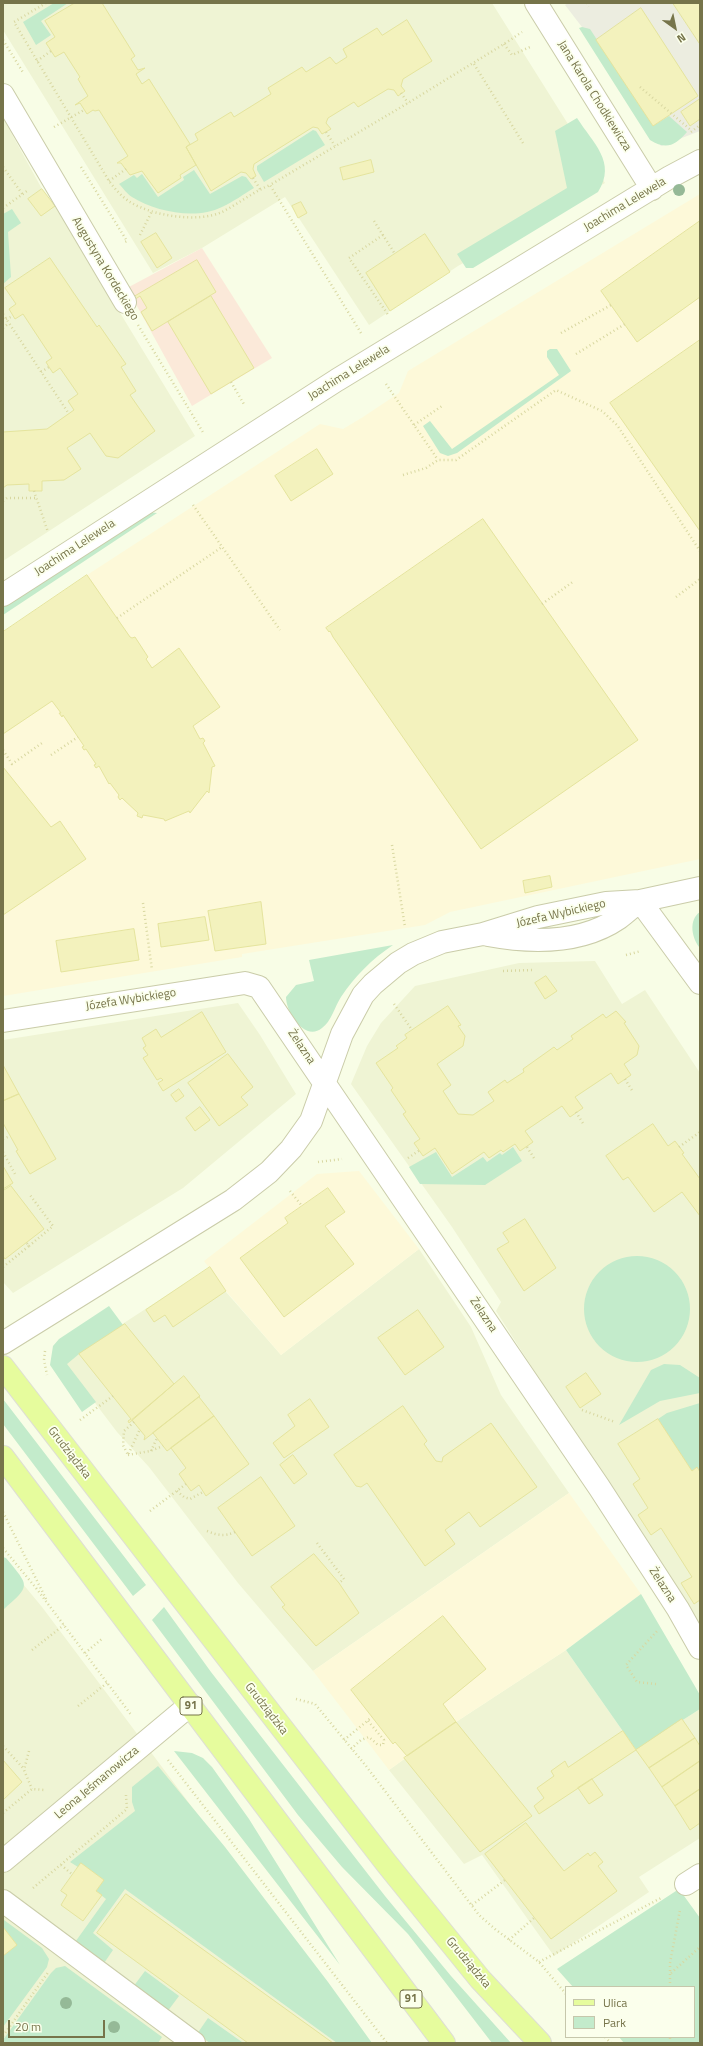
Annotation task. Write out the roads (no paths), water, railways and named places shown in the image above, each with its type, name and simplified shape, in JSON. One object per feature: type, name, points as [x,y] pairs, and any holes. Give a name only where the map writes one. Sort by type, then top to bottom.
[{"type":"main road","name":"Grudziądzka","points":[[3,1367],[388,1864],[480,1979],[540,2043]]},
{"type":"main road","name":"91","points":[[3,1457],[444,2043]]},
{"type":"street","name":"Jana Karola Chodkiewicza","points":[[536,3],[652,189]]},
{"type":"street","name":"Augustyna Kordeckiego","points":[[3,95],[125,302]]},
{"type":"street","name":"Joachima Lelewela","points":[[3,595],[177,482],[396,343],[700,161]]},
{"type":"street","name":"Józefa Wybickiego","points":[[3,1343],[250,1188],[269,1172],[301,1137],[311,1121],[325,1084],[330,1064],[342,1034],[363,995],[373,984],[398,963],[429,947],[483,934],[554,913],[606,903],[640,901],[700,888]]},
{"type":"street","points":[[640,901],[700,983]]},
{"type":"street","name":"Józefa Wybickiego","points":[[3,1021],[245,983],[259,987]]},
{"type":"street","name":"Żelazna","points":[[259,987],[599,1488],[678,1609],[700,1648]]},
{"type":"street","name":"Leona Jeśmanowicza","points":[[3,1861],[190,1705]]},
{"type":"street","points":[[7,1904],[194,2043]]}]
